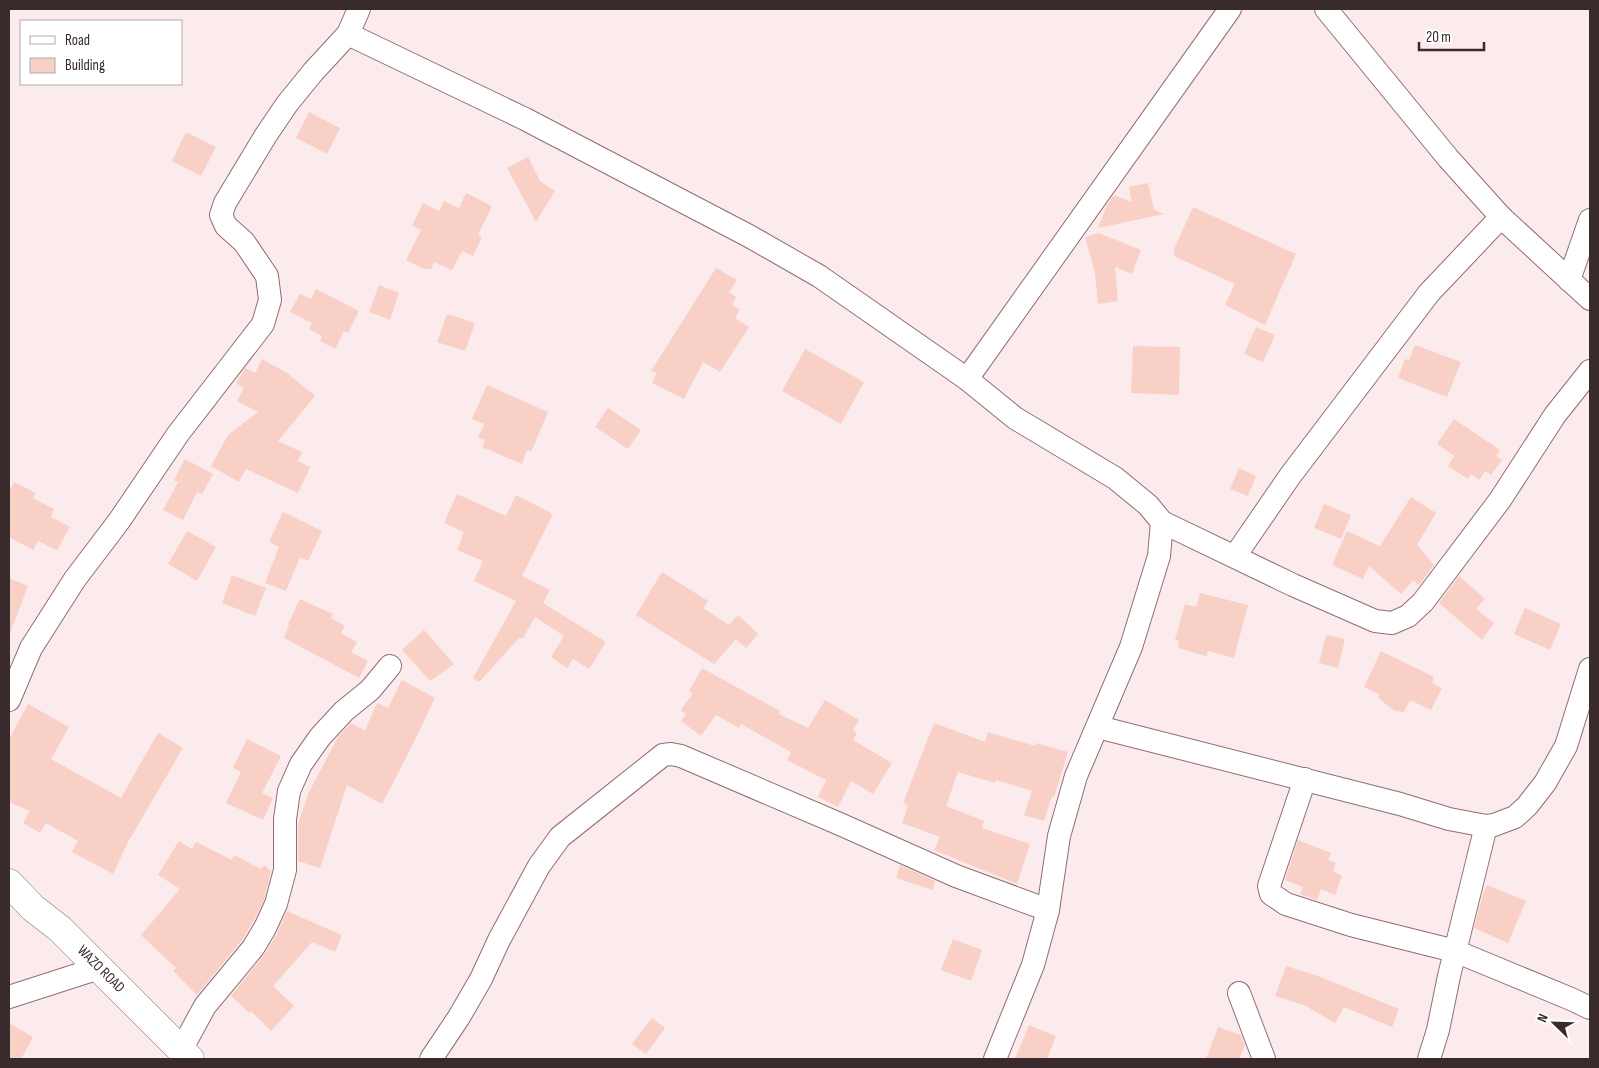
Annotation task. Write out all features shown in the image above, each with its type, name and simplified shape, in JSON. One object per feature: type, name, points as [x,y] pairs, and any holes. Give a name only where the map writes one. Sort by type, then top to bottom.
[{"type":"main road","name":"WAZO ROAD","points":[[9,883],[33,908],[60,929],[185,1054]]},
{"type":"street","points":[[9,700],[31,648],[75,580],[119,521],[178,434],[263,324],[270,300],[267,276],[244,242],[226,226],[221,215],[225,203],[266,134],[313,72],[348,34],[359,9]]},
{"type":"street","points":[[967,379],[1230,9]]},
{"type":"street","points":[[1326,9],[1448,158],[1501,216],[1590,299]]},
{"type":"street","points":[[348,34],[525,119],[749,236],[819,276],[967,379],[1015,418],[1115,478],[1148,505],[1162,522],[1292,585],[1375,621],[1392,623],[1408,616],[1423,602],[1500,500],[1555,416],[1590,371]]},
{"type":"street","points":[[1235,556],[1290,476],[1429,293],[1501,216]]},
{"type":"street","points":[[1569,280],[1590,220]]},
{"type":"street","points":[[995,1059],[1033,966],[1048,910],[1059,836],[1076,776],[1131,647],[1158,556],[1162,522]]},
{"type":"street","points":[[185,1054],[205,1006],[253,948],[276,904],[285,870],[285,819],[289,792],[302,764],[320,737],[344,711],[370,690],[390,666]]},
{"type":"street","points":[[1098,727],[1400,804],[1449,819],[1486,826],[1515,817],[1527,806],[1545,783],[1566,746],[1590,669]]},
{"type":"street","points":[[431,1059],[481,979],[538,866],[560,837],[663,755],[680,756],[956,876],[1048,910]]},
{"type":"street","points":[[1305,780],[1269,886],[1271,894],[1286,904],[1310,913],[1382,934],[1455,951],[1571,998],[1590,1008]]},
{"type":"street","points":[[1429,1059],[1438,1030],[1455,951],[1486,826]]},
{"type":"street","points":[[9,997],[99,968]]},
{"type":"street","points":[[1239,993],[1264,1059]]},
{"type":"building","points":[[309,112],[340,128],[327,154],[296,138]]},
{"type":"building","points":[[186,132],[216,147],[201,176],[172,161]]},
{"type":"building","points":[[528,157],[540,181],[555,191],[536,222],[507,168]]},
{"type":"building","points":[[1148,183],[1154,210],[1164,214],[1098,228],[1107,205],[1114,195],[1132,202],[1129,187]]},
{"type":"building","points":[[466,193],[492,206],[478,235],[482,237],[473,256],[462,251],[452,270],[434,262],[431,269],[424,269],[406,260],[421,230],[412,226],[423,203],[439,211],[444,201],[459,208]]},
{"type":"building","points":[[1193,207],[1296,254],[1265,325],[1225,305],[1235,284],[1174,256],[1174,249]]},
{"type":"building","points":[[1099,233],[1141,250],[1132,274],[1115,267],[1118,301],[1098,304],[1095,273],[1085,237]]},
{"type":"building","points":[[716,268],[737,280],[729,292],[736,297],[732,305],[740,310],[735,318],[749,327],[720,372],[703,362],[684,399],[652,383],[657,373],[651,371]]},
{"type":"building","points":[[379,285],[399,293],[390,320],[369,312]]},
{"type":"building","points":[[316,289],[359,311],[348,333],[344,331],[335,349],[320,341],[322,336],[309,329],[312,323],[290,312],[300,294],[311,299]]},
{"type":"building","points":[[447,314],[475,323],[465,351],[437,342]]},
{"type":"building","points":[[1256,327],[1275,335],[1263,362],[1244,354]]},
{"type":"building","points":[[1415,345],[1461,362],[1447,397],[1398,378],[1405,359],[1409,360]]},
{"type":"building","points":[[1133,346],[1180,347],[1179,395],[1131,393]]},
{"type":"building","points":[[805,349],[864,382],[841,424],[782,391]]},
{"type":"building","points":[[262,359],[287,373],[315,396],[278,441],[302,452],[298,461],[310,467],[298,493],[246,469],[239,482],[211,466],[228,435],[258,412],[237,401],[244,388],[236,383],[245,368],[255,373]]},
{"type":"building","points":[[487,385],[548,412],[531,452],[527,450],[522,464],[482,447],[485,440],[478,438],[484,424],[472,419]]},
{"type":"building","points":[[608,408],[641,430],[628,449],[595,427]]},
{"type":"building","points":[[1454,419],[1500,450],[1496,456],[1502,460],[1491,475],[1485,471],[1479,480],[1471,474],[1468,479],[1448,466],[1454,456],[1437,444]]},
{"type":"building","points":[[185,459],[213,474],[202,494],[197,492],[183,520],[163,510],[178,482],[174,480]]},
{"type":"building","points":[[1239,468],[1256,476],[1248,496],[1230,489]]},
{"type":"building","points":[[14,482],[36,493],[33,498],[54,509],[51,517],[70,527],[57,550],[38,541],[33,550],[9,537],[9,492]]},
{"type":"building","points":[[457,494],[506,516],[516,495],[553,514],[522,576],[550,590],[543,603],[606,642],[589,669],[573,659],[567,668],[551,657],[564,636],[535,617],[523,638],[519,638],[479,682],[473,678],[516,601],[474,581],[483,561],[457,550],[464,532],[444,523]]},
{"type":"building","points":[[1411,497],[1436,513],[1417,545],[1434,565],[1419,585],[1413,580],[1401,594],[1369,566],[1363,579],[1332,565],[1347,531],[1380,546]]},
{"type":"building","points":[[1324,504],[1351,515],[1341,539],[1314,528]]},
{"type":"building","points":[[283,512],[322,531],[308,561],[300,557],[286,591],[265,583],[279,547],[269,542]]},
{"type":"building","points":[[187,531],[216,547],[197,581],[168,564]]},
{"type":"building","points":[[662,572],[708,601],[703,608],[729,625],[738,615],[758,634],[746,648],[736,639],[714,664],[636,615]]},
{"type":"building","points":[[232,575],[266,588],[255,616],[222,603]]},
{"type":"building","points":[[1459,576],[1485,599],[1476,609],[1494,623],[1482,640],[1439,603]]},
{"type":"building","points":[[9,578],[28,586],[10,633],[9,632]]},
{"type":"building","points":[[1200,593],[1248,605],[1234,658],[1208,651],[1206,656],[1178,648],[1179,641],[1175,640],[1185,604],[1196,607]]},
{"type":"building","points":[[300,599],[333,614],[331,618],[345,626],[341,633],[357,642],[351,652],[368,661],[359,678],[284,638],[288,624]]},
{"type":"building","points":[[1525,608],[1561,624],[1550,650],[1514,634]]},
{"type":"building","points":[[424,630],[454,664],[430,681],[402,650]]},
{"type":"building","points":[[1326,635],[1345,639],[1338,668],[1319,663]]},
{"type":"building","points":[[1381,651],[1434,677],[1432,683],[1442,688],[1431,710],[1410,700],[1404,712],[1395,711],[1378,698],[1379,694],[1364,687]]},
{"type":"building","points":[[702,668],[780,711],[779,714],[808,728],[825,700],[859,720],[853,730],[857,733],[853,740],[892,763],[873,794],[851,781],[838,807],[818,797],[826,780],[787,760],[791,752],[741,724],[739,728],[716,715],[701,736],[681,721],[686,714],[681,710],[693,693],[689,691]]},
{"type":"building","points":[[402,680],[435,698],[382,804],[347,785],[320,868],[298,861],[298,824],[308,794],[338,737],[351,723],[365,731],[377,703],[388,708]]},
{"type":"building","points":[[28,704],[69,727],[51,759],[121,798],[158,733],[183,748],[128,842],[113,874],[72,852],[78,841],[46,823],[40,833],[23,823],[30,811],[9,802],[9,739]]},
{"type":"building","points":[[934,723],[985,742],[988,732],[1035,746],[1036,743],[1068,752],[1054,797],[1052,796],[1044,821],[1024,815],[1032,791],[996,780],[995,783],[958,772],[946,806],[984,821],[982,828],[1030,844],[1017,884],[934,850],[940,837],[902,823],[908,806],[903,803]]},
{"type":"building","points":[[247,739],[281,756],[262,793],[273,798],[263,820],[226,803],[241,772],[233,768]]},
{"type":"building","points":[[1298,840],[1331,853],[1328,860],[1336,863],[1333,871],[1342,876],[1335,895],[1321,889],[1317,900],[1300,894],[1303,887],[1285,880]]},
{"type":"building","points":[[179,841],[192,849],[196,842],[232,860],[234,855],[261,869],[264,865],[271,871],[264,900],[253,922],[242,940],[197,995],[173,971],[176,968],[141,935],[180,889],[158,875]]},
{"type":"building","points":[[900,865],[935,881],[933,890],[896,878]]},
{"type":"building","points":[[1487,885],[1526,901],[1508,943],[1474,928]]},
{"type":"building","points":[[287,911],[342,935],[335,952],[312,942],[273,986],[294,1006],[271,1031],[251,1011],[249,1013],[231,996],[264,955],[277,934]]},
{"type":"building","points":[[953,939],[982,950],[971,981],[941,970]]},
{"type":"building","points":[[1286,966],[1318,976],[1399,1009],[1392,1027],[1344,1007],[1335,1023],[1304,1005],[1275,996]]},
{"type":"building","points":[[652,1018],[665,1028],[646,1054],[632,1044]]},
{"type":"building","points":[[9,1023],[33,1037],[21,1059],[9,1059]]},
{"type":"building","points":[[1029,1025],[1056,1036],[1047,1059],[1015,1059]]},
{"type":"building","points":[[1218,1027],[1241,1035],[1245,1045],[1239,1059],[1206,1059]]}]
